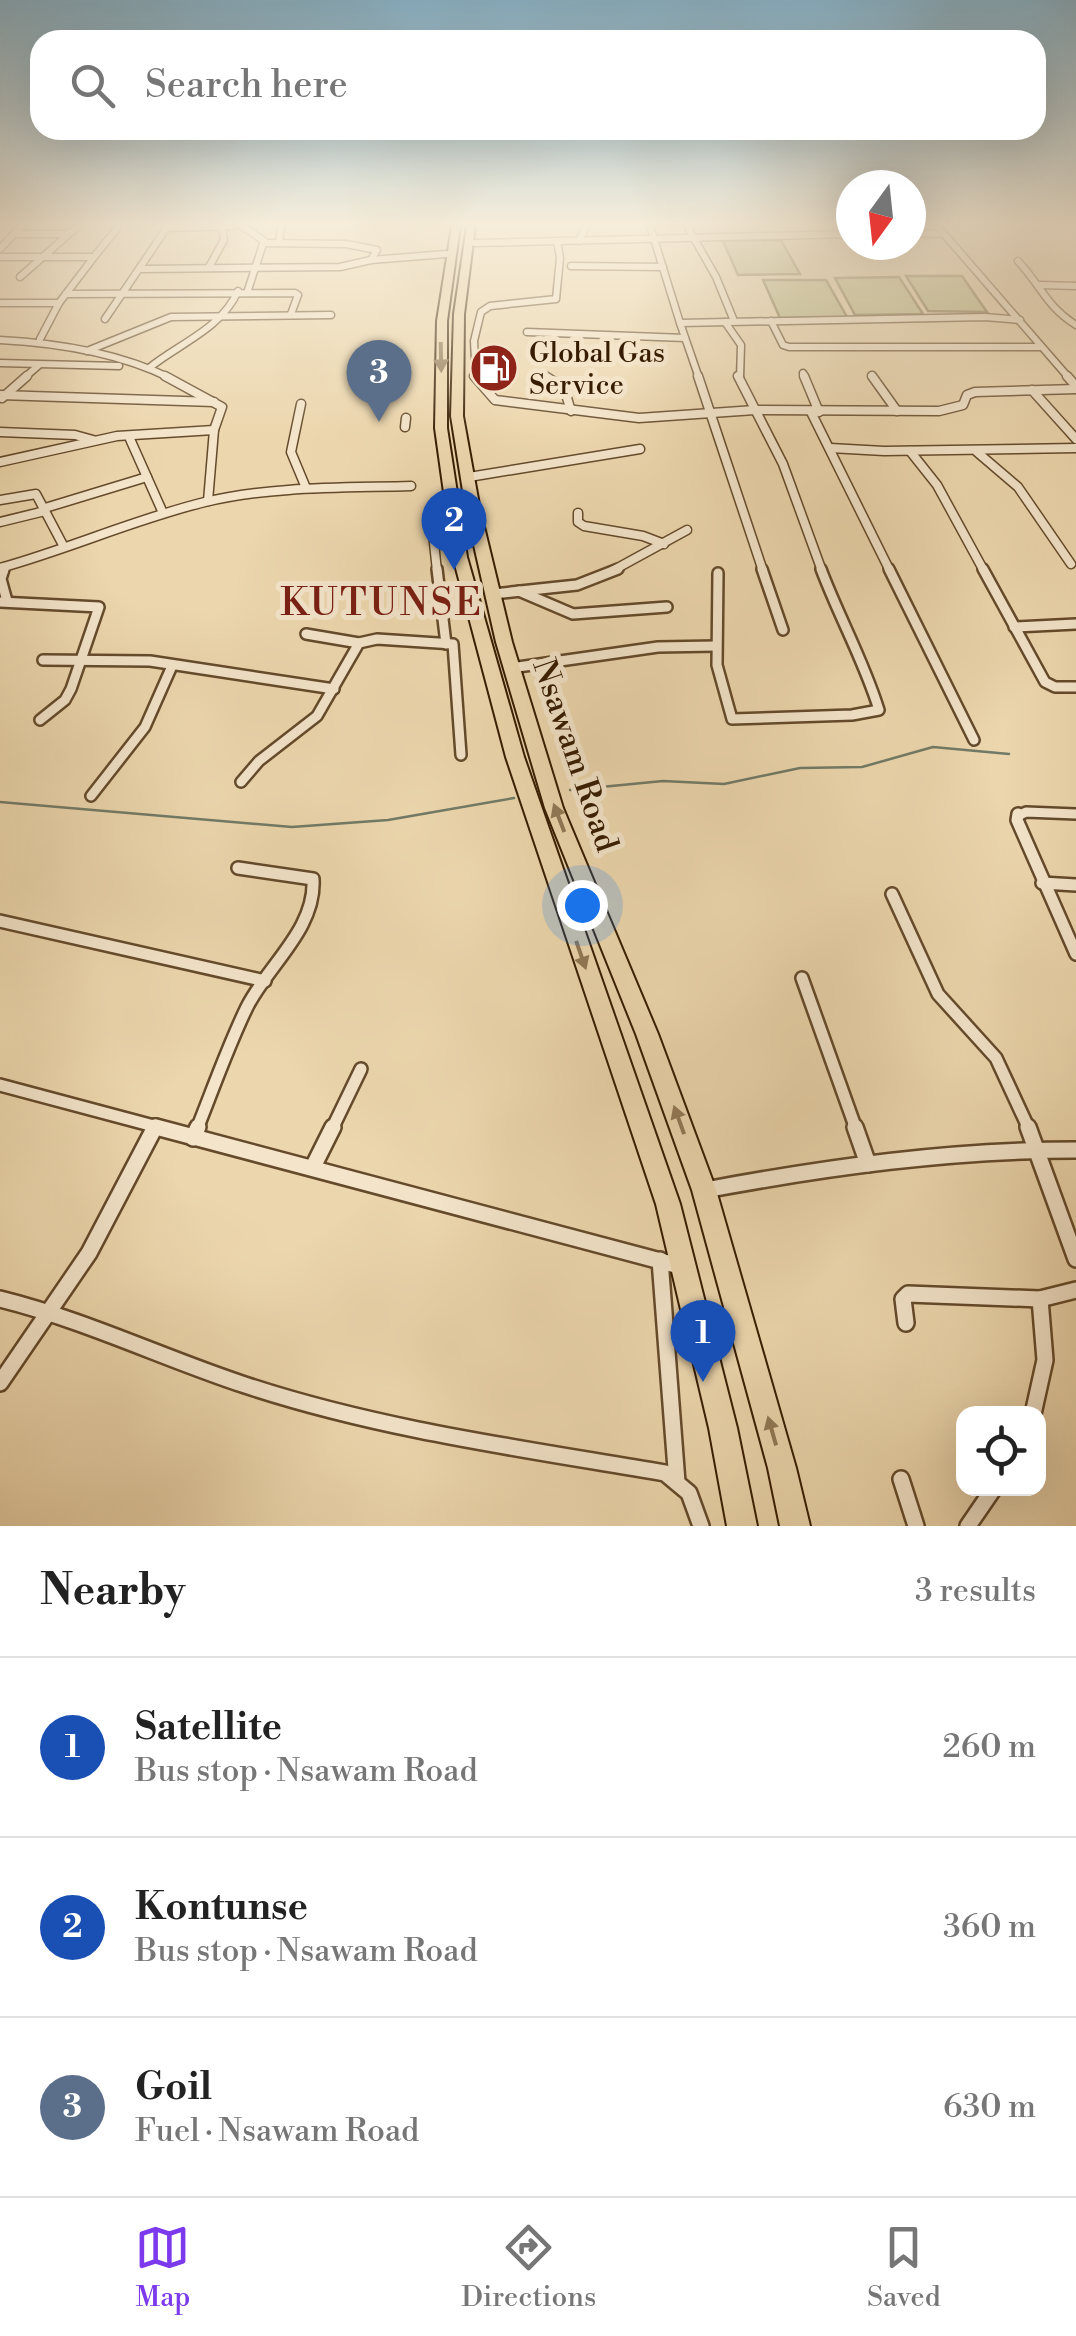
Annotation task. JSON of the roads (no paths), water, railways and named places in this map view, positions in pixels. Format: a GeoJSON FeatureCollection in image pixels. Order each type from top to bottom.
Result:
{"type":"FeatureCollection","features":[{"type":"Feature","properties":{"kind":"highway","name":"Nsawam Road"},"geometry":{"type":"LineString","coordinates":[[452,297],[441,344],[444,463],[460,556],[704,1190],[795,1526]]}},
{"type":"Feature","properties":{"kind":"highway","name":"Nsawam Road"},"geometry":{"type":"LineString","coordinates":[[456,297],[457,416],[506,675],[589,978],[638,1111],[684,1267],[724,1428],[742,1526]]}},
{"type":"Feature","properties":{"kind":"street"},"geometry":{"type":"LineString","coordinates":[[40,339],[63,297]]}},
{"type":"Feature","properties":{"kind":"street"},"geometry":{"type":"LineString","coordinates":[[105,318],[118,297]]}},
{"type":"Feature","properties":{"kind":"street"},"geometry":{"type":"LineString","coordinates":[[149,368],[233,310],[237,297]]}},
{"type":"Feature","properties":{"kind":"street"},"geometry":{"type":"LineString","coordinates":[[292,314],[297,297]]}},
{"type":"Feature","properties":{"kind":"street"},"geometry":{"type":"LineString","coordinates":[[557,297],[484,308],[474,342],[474,376],[495,400],[639,418],[755,410],[954,409],[964,405],[967,395],[974,392],[1076,387]]}},
{"type":"Feature","properties":{"kind":"street"},"geometry":{"type":"LineString","coordinates":[[670,297],[783,630]]}},
{"type":"Feature","properties":{"kind":"street"},"geometry":{"type":"LineString","coordinates":[[718,572],[716,646],[720,679],[732,719],[867,714],[880,708],[865,664],[840,624],[783,464],[737,373],[741,345],[722,297]]}},
{"type":"Feature","properties":{"kind":"street"},"geometry":{"type":"LineString","coordinates":[[999,297],[1076,387]]}},
{"type":"Feature","properties":{"kind":"street"},"geometry":{"type":"LineString","coordinates":[[1044,297],[1060,318],[1076,325]]}},
{"type":"Feature","properties":{"kind":"street"},"geometry":{"type":"LineString","coordinates":[[0,303],[59,302]]}},
{"type":"Feature","properties":{"kind":"street"},"geometry":{"type":"LineString","coordinates":[[86,352],[161,319],[227,314],[331,314]]}},
{"type":"Feature","properties":{"kind":"street"},"geometry":{"type":"LineString","coordinates":[[680,322],[1020,320]]}},
{"type":"Feature","properties":{"kind":"street"},"geometry":{"type":"LineString","coordinates":[[771,321],[783,345],[789,348],[1041,348]]}},
{"type":"Feature","properties":{"kind":"street"},"geometry":{"type":"LineString","coordinates":[[527,332],[685,338]]}},
{"type":"Feature","properties":{"kind":"street"},"geometry":{"type":"LineString","coordinates":[[0,340],[40,339],[134,366]]}},
{"type":"Feature","properties":{"kind":"street"},"geometry":{"type":"LineString","coordinates":[[0,364],[149,368],[219,402],[222,407],[214,430],[208,501]]}},
{"type":"Feature","properties":{"kind":"street"},"geometry":{"type":"LineString","coordinates":[[2,397],[38,365]]}},
{"type":"Feature","properties":{"kind":"street"},"geometry":{"type":"LineString","coordinates":[[540,372],[564,388],[571,411]]}},
{"type":"Feature","properties":{"kind":"street"},"geometry":{"type":"LineString","coordinates":[[803,373],[830,448],[974,740]]}},
{"type":"Feature","properties":{"kind":"street"},"geometry":{"type":"LineString","coordinates":[[457,377],[474,376]]}},
{"type":"Feature","properties":{"kind":"street"},"geometry":{"type":"LineString","coordinates":[[872,376],[897,411]]}},
{"type":"Feature","properties":{"kind":"street"},"geometry":{"type":"LineString","coordinates":[[1032,390],[1076,439]]}},
{"type":"Feature","properties":{"kind":"street"},"geometry":{"type":"LineString","coordinates":[[2,397],[219,402]]}},
{"type":"Feature","properties":{"kind":"street"},"geometry":{"type":"LineString","coordinates":[[301,404],[291,452],[306,488]]}},
{"type":"Feature","properties":{"kind":"street"},"geometry":{"type":"LineString","coordinates":[[0,462],[94,440],[121,436],[130,439],[192,428],[214,430]]}},
{"type":"Feature","properties":{"kind":"street"},"geometry":{"type":"LineString","coordinates":[[0,432],[75,435],[94,440]]}},
{"type":"Feature","properties":{"kind":"street"},"geometry":{"type":"LineString","coordinates":[[130,439],[163,513]]}},
{"type":"Feature","properties":{"kind":"street"},"geometry":{"type":"LineString","coordinates":[[830,448],[1076,448]]}},
{"type":"Feature","properties":{"kind":"street"},"geometry":{"type":"LineString","coordinates":[[470,477],[640,450]]}},
{"type":"Feature","properties":{"kind":"street"},"geometry":{"type":"LineString","coordinates":[[974,450],[1015,480],[1071,564]]}},
{"type":"Feature","properties":{"kind":"street"},"geometry":{"type":"LineString","coordinates":[[910,451],[937,485],[1045,682],[1055,687],[1076,686]]}},
{"type":"Feature","properties":{"kind":"street"},"geometry":{"type":"LineString","coordinates":[[0,522],[147,477]]}},
{"type":"Feature","properties":{"kind":"street"},"geometry":{"type":"LineString","coordinates":[[40,720],[64,700],[99,607],[3,602],[2,568],[208,501],[306,488],[411,486]]}},
{"type":"Feature","properties":{"kind":"street"},"geometry":{"type":"LineString","coordinates":[[0,500],[32,492],[64,547]]}},
{"type":"Feature","properties":{"kind":"street"},"geometry":{"type":"LineString","coordinates":[[578,513],[578,522],[584,526],[643,536],[664,544]]}},
{"type":"Feature","properties":{"kind":"street"},"geometry":{"type":"LineString","coordinates":[[432,524],[446,644]]}},
{"type":"Feature","properties":{"kind":"street"},"geometry":{"type":"LineString","coordinates":[[493,594],[578,585],[628,565],[687,530]]}},
{"type":"Feature","properties":{"kind":"street"},"geometry":{"type":"LineString","coordinates":[[519,591],[574,614],[667,607]]}},
{"type":"Feature","properties":{"kind":"street"},"geometry":{"type":"LineString","coordinates":[[1014,627],[1076,624]]}},
{"type":"Feature","properties":{"kind":"street"},"geometry":{"type":"LineString","coordinates":[[306,634],[359,643],[380,639],[453,644],[461,756]]}},
{"type":"Feature","properties":{"kind":"street"},"geometry":{"type":"LineString","coordinates":[[241,782],[259,762],[314,720],[359,643]]}},
{"type":"Feature","properties":{"kind":"street"},"geometry":{"type":"LineString","coordinates":[[506,675],[658,647],[716,646]]}},
{"type":"Feature","properties":{"kind":"street"},"geometry":{"type":"LineString","coordinates":[[44,660],[82,656],[334,689]]}},
{"type":"Feature","properties":{"kind":"street"},"geometry":{"type":"LineString","coordinates":[[90,796],[145,727],[172,666]]}},
{"type":"Feature","properties":{"kind":"street"},"geometry":{"type":"LineString","coordinates":[[1076,814],[1018,814],[1018,824],[1076,954]]}},
{"type":"Feature","properties":{"kind":"street"},"geometry":{"type":"LineString","coordinates":[[193,1138],[238,1025],[300,930],[315,886],[313,879],[302,875],[238,868]]}},
{"type":"Feature","properties":{"kind":"street"},"geometry":{"type":"LineString","coordinates":[[1042,882],[1076,885]]}},
{"type":"Feature","properties":{"kind":"street"},"geometry":{"type":"LineString","coordinates":[[892,894],[938,994],[996,1058],[1037,1149],[1076,1259]]}},
{"type":"Feature","properties":{"kind":"street"},"geometry":{"type":"LineString","coordinates":[[0,921],[265,981]]}},
{"type":"Feature","properties":{"kind":"street"},"geometry":{"type":"LineString","coordinates":[[802,978],[868,1164]]}},
{"type":"Feature","properties":{"kind":"street"},"geometry":{"type":"LineString","coordinates":[[312,1167],[361,1070]]}},
{"type":"Feature","properties":{"kind":"street"},"geometry":{"type":"LineString","coordinates":[[0,1085],[684,1267]]}},
{"type":"Feature","properties":{"kind":"street"},"geometry":{"type":"LineString","coordinates":[[0,1383],[88,1253],[156,1126]]}},
{"type":"Feature","properties":{"kind":"street"},"geometry":{"type":"LineString","coordinates":[[704,1190],[788,1174],[955,1153],[1076,1150]]}},
{"type":"Feature","properties":{"kind":"street"},"geometry":{"type":"LineString","coordinates":[[660,1260],[677,1482]]}},
{"type":"Feature","properties":{"kind":"street"},"geometry":{"type":"LineString","coordinates":[[906,1322],[903,1298],[908,1294],[1040,1299],[1076,1290]]}},
{"type":"Feature","properties":{"kind":"street"},"geometry":{"type":"LineString","coordinates":[[0,1299],[48,1312],[246,1386],[415,1430],[666,1473],[696,1506],[701,1526]]}},
{"type":"Feature","properties":{"kind":"street"},"geometry":{"type":"LineString","coordinates":[[1035,1406],[1044,1360],[1040,1299]]}},
{"type":"Feature","properties":{"kind":"street"},"geometry":{"type":"LineString","coordinates":[[901,1479],[916,1526]]}},
{"type":"Feature","properties":{"kind":"street"},"geometry":{"type":"LineString","coordinates":[[968,1526],[989,1496]]}},
{"type":"Feature","properties":{"kind":"waterway"},"geometry":{"type":"LineString","coordinates":[[570,790],[663,781],[724,784],[800,768],[862,767],[933,747],[1009,754]]}},
{"type":"Feature","properties":{"kind":"waterway"},"geometry":{"type":"LineString","coordinates":[[0,802],[292,827],[388,820],[514,798]]}},
{"type":"Feature","properties":{"kind":"place","name":"Global Gas Service"},"geometry":{"type":"Point","coordinates":[494,368]}},
{"type":"Feature","properties":{"kind":"place","name":"Goil"},"geometry":{"type":"Point","coordinates":[379,422]}},
{"type":"Feature","properties":{"kind":"place","name":"Kontunse"},"geometry":{"type":"Point","coordinates":[454,570]}},
{"type":"Feature","properties":{"kind":"place","name":"Satellite"},"geometry":{"type":"Point","coordinates":[703,1382]}},
{"type":"Feature","properties":{"kind":"district","name":"KUTUNSE"},"geometry":{"type":"Point","coordinates":[382,602]}}]}
